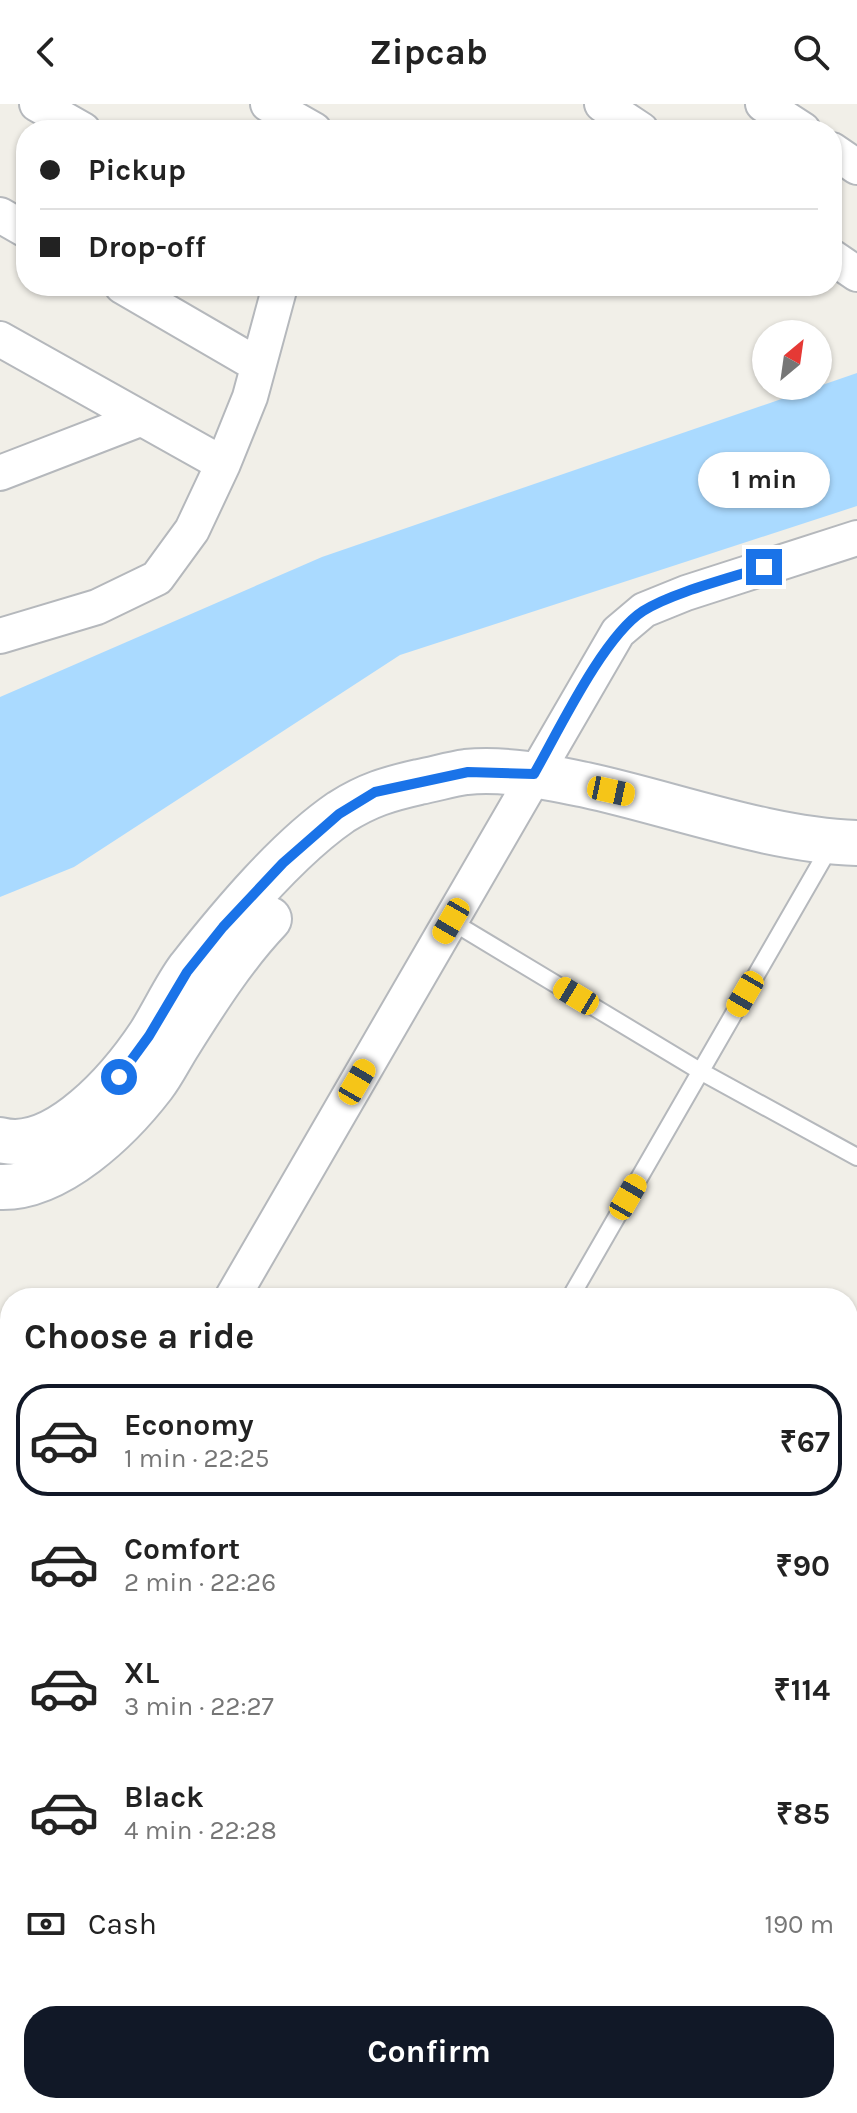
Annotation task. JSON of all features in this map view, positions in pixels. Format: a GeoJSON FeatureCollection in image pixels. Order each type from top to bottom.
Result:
{"type":"FeatureCollection","features":[{"type":"Feature","properties":{"kind":"street"},"geometry":{"type":"LineString","coordinates":[[37,104],[65,120]]}},
{"type":"Feature","properties":{"kind":"street"},"geometry":{"type":"LineString","coordinates":[[268,104],[296,120]]}},
{"type":"Feature","properties":{"kind":"street"},"geometry":{"type":"LineString","coordinates":[[602,104],[626,120]]}},
{"type":"Feature","properties":{"kind":"street"},"geometry":{"type":"LineString","coordinates":[[139,296],[258,365]]}},
{"type":"Feature","properties":{"kind":"street"},"geometry":{"type":"LineString","coordinates":[[0,636],[97,607],[157,578],[192,530],[223,464],[250,397],[277,296]]}},
{"type":"Feature","properties":{"kind":"street"},"geometry":{"type":"LineString","coordinates":[[0,339],[223,464]]}},
{"type":"Feature","properties":{"kind":"street"},"geometry":{"type":"LineString","coordinates":[[0,473],[140,419]]}},
{"type":"Feature","properties":{"kind":"street"},"geometry":{"type":"LineString","coordinates":[[238,1288],[618,632],[644,610],[686,593],[857,538]]}},
{"type":"Feature","properties":{"kind":"street"},"geometry":{"type":"LineString","coordinates":[[0,1140],[11,1142],[39,1138],[88,1107],[119,1077],[149,1036],[187,972],[214,938],[283,863],[339,814],[375,792],[468,772],[534,774],[637,796],[735,822],[845,842]]}},
{"type":"Feature","properties":{"kind":"street"},"geometry":{"type":"LineString","coordinates":[[0,1187],[37,1182],[70,1163],[114,1130],[153,1084],[218,983],[254,936],[341,849],[423,781]]}},
{"type":"Feature","properties":{"kind":"lane"},"geometry":{"type":"LineString","coordinates":[[576,1288],[700,1071],[845,842]]}},
{"type":"Feature","properties":{"kind":"lane"},"geometry":{"type":"LineString","coordinates":[[451,921],[700,1071],[857,1157]]}},
{"type":"Feature","properties":{"kind":"water"},"geometry":{"type":"Polygon","coordinates":[[[857,373],[857,506],[400,655],[74,867],[0,897],[0,697],[322,557],[778,400],[832,400],[832,382],[857,373]]]}},
{"type":"Feature","properties":{"kind":"route"},"geometry":{"type":"LineString","coordinates":[[119,1077],[149,1036],[187,972],[223,927],[283,863],[339,814],[375,792],[468,772],[534,774],[618,632],[644,610],[764,567]]}}]}
